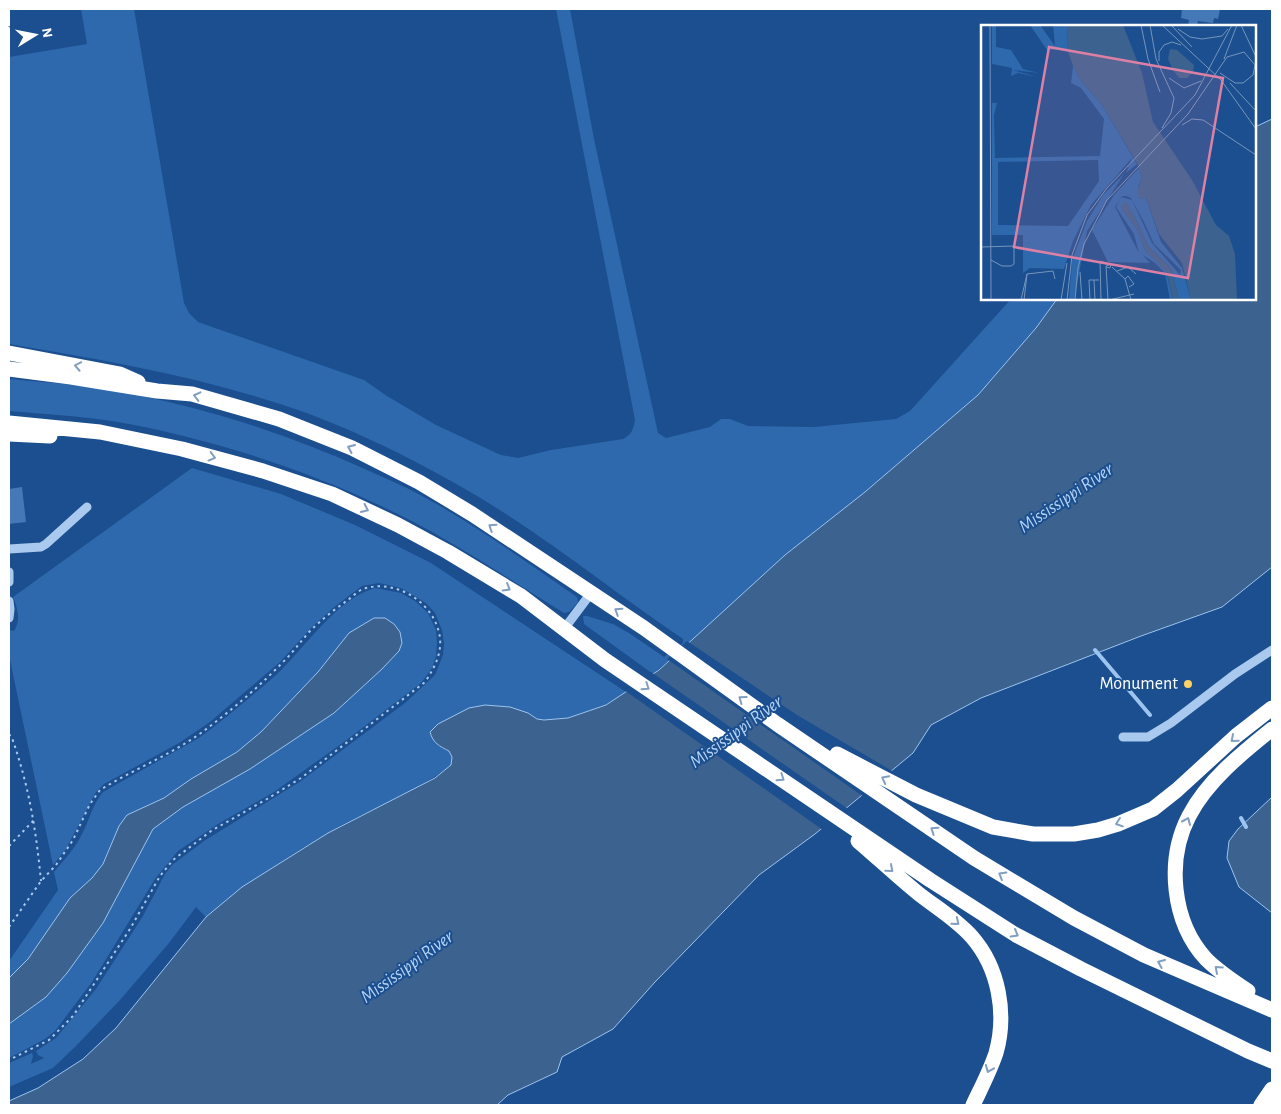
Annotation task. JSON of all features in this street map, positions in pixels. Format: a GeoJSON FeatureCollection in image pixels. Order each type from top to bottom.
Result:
{"type":"FeatureCollection","features":[{"type":"Feature","properties":{"kind":"highway"},"geometry":{"type":"LineString","coordinates":[[9,353],[120,374],[157,391]]}},
{"type":"Feature","properties":{"kind":"highway"},"geometry":{"type":"LineString","coordinates":[[9,369],[157,391],[192,394],[270,417],[352,448],[419,482],[472,514],[644,628],[777,724],[974,858],[1067,914],[1144,955],[1271,1010]]}},
{"type":"Feature","properties":{"kind":"highway"},"geometry":{"type":"LineString","coordinates":[[9,423],[100,432],[182,449],[264,471],[332,494],[398,525],[448,552],[521,596],[605,660],[930,880],[1016,935],[1081,970],[1247,1047],[1272,1061]]}},
{"type":"Feature","properties":{"kind":"highway"},"geometry":{"type":"LineString","coordinates":[[9,434],[78,437],[182,449]]}},
{"type":"Feature","properties":{"kind":"highway"},"geometry":{"type":"LineString","coordinates":[[777,724],[968,818],[993,827],[1033,834],[1067,834],[1098,830],[1153,809],[1236,736],[1272,708]]}},
{"type":"Feature","properties":{"kind":"highway"},"geometry":{"type":"LineString","coordinates":[[1271,1010],[1247,990],[1224,975],[1205,958],[1195,945],[1182,915],[1177,897],[1175,868],[1182,832],[1189,816],[1199,801],[1233,763],[1272,729]]}},
{"type":"Feature","properties":{"kind":"highway"},"geometry":{"type":"LineString","coordinates":[[801,791],[917,892],[960,925],[972,938],[989,965],[1000,1002],[999,1037],[992,1062],[973,1105]]}},
{"type":"Feature","properties":{"kind":"highway"},"geometry":{"type":"LineString","coordinates":[[1247,1047],[1272,1052]]}},
{"type":"Feature","properties":{"kind":"highway"},"geometry":{"type":"LineString","coordinates":[[1261,1105],[1272,1089]]}},
{"type":"Feature","properties":{"kind":"street"},"geometry":{"type":"LineString","coordinates":[[9,549],[40,547],[46,544],[87,507]]}},
{"type":"Feature","properties":{"kind":"street"},"geometry":{"type":"LineString","coordinates":[[9,572],[9,582]]}},
{"type":"Feature","properties":{"kind":"street"},"geometry":{"type":"LineString","coordinates":[[564,629],[591,593]]}},
{"type":"Feature","properties":{"kind":"street"},"geometry":{"type":"LineString","coordinates":[[9,601],[9,618]]}},
{"type":"Feature","properties":{"kind":"street"},"geometry":{"type":"LineString","coordinates":[[1123,737],[1148,737],[1171,723],[1234,674],[1272,650]]}},
{"type":"Feature","properties":{"kind":"path"},"geometry":{"type":"LineString","coordinates":[[9,927],[73,840],[90,804],[100,790],[204,731],[286,660],[311,631],[361,590],[374,586],[391,586],[426,606],[435,620],[440,634],[441,648],[436,665],[426,682],[301,778],[211,831],[173,860],[160,876],[130,929],[73,1016],[49,1040],[9,1060]]}},
{"type":"Feature","properties":{"kind":"path"},"geometry":{"type":"LineString","coordinates":[[9,734],[24,770],[34,820],[41,881]]}},
{"type":"Feature","properties":{"kind":"path"},"geometry":{"type":"LineString","coordinates":[[9,846],[34,820]]}},
{"type":"Feature","properties":{"kind":"shaded area"},"geometry":{"type":"Polygon","coordinates":[[[81,9],[134,9],[184,303],[189,313],[198,322],[364,380],[436,425],[501,455],[518,458],[551,450],[623,439],[632,431],[635,420],[556,9],[570,9],[594,139],[658,433],[666,438],[710,427],[721,419],[730,419],[748,426],[814,427],[896,419],[910,411],[1010,300],[1056,300],[1036,328],[978,395],[865,492],[785,555],[653,674],[584,624],[583,616],[613,624],[664,657],[683,643],[683,639],[521,524],[421,464],[350,430],[301,411],[244,393],[178,376],[9,344],[9,57],[87,44],[81,9]]]}},
{"type":"Feature","properties":{"kind":"shaded area"},"geometry":{"type":"Polygon","coordinates":[[[9,379],[95,387],[174,403],[239,421],[336,456],[415,492],[462,519],[577,597],[578,602],[569,612],[564,613],[408,519],[338,487],[266,460],[230,448],[155,429],[118,422],[9,411],[9,379]]]}},
{"type":"Feature","properties":{"kind":"shaded area"},"geometry":{"type":"Polygon","coordinates":[[[192,468],[281,494],[355,525],[431,563],[626,692],[606,705],[568,718],[544,720],[537,719],[528,713],[437,745],[449,751],[452,757],[452,765],[422,784],[344,824],[281,862],[206,917],[196,907],[169,943],[120,1000],[76,1046],[53,1068],[9,1087],[9,1063],[32,1053],[31,1064],[44,1058],[38,1055],[36,1051],[56,1038],[96,989],[143,916],[165,874],[172,865],[204,841],[301,781],[405,703],[435,675],[443,655],[442,630],[435,613],[426,603],[401,588],[379,583],[362,586],[333,608],[311,628],[280,662],[210,722],[179,743],[104,784],[96,792],[66,849],[53,865],[9,655],[9,630],[14,631],[18,619],[13,597],[192,468]]]}},
{"type":"Feature","properties":{"kind":"shaded area"},"geometry":{"type":"Polygon","coordinates":[[[375,588],[401,593],[415,601],[428,613],[436,630],[436,656],[432,668],[421,683],[344,742],[274,792],[218,824],[178,851],[155,879],[92,982],[55,1031],[45,1039],[9,1058],[9,1024],[46,997],[67,973],[103,923],[153,829],[183,807],[334,713],[399,651],[349,633],[318,672],[261,732],[237,752],[191,779],[164,798],[127,815],[110,846],[103,864],[92,878],[70,898],[28,959],[9,978],[9,961],[58,890],[54,872],[78,841],[99,797],[103,792],[209,731],[276,675],[334,613],[347,602],[375,588]]]}},
{"type":"Feature","properties":{"kind":"water","name":"Mississippi River"},"geometry":{"type":"Polygon","coordinates":[[[1272,119],[1272,567],[1222,607],[981,698],[931,725],[913,753],[815,834],[759,875],[655,982],[613,1029],[562,1057],[557,1072],[508,1095],[497,1105],[9,1105],[9,1101],[38,1088],[83,1059],[116,1028],[206,917],[242,887],[328,833],[435,778],[451,765],[452,757],[449,751],[437,744],[430,732],[438,724],[469,708],[485,705],[510,707],[528,713],[537,719],[568,718],[606,705],[659,670],[785,555],[865,492],[978,395],[1036,328],[1056,300],[1256,300],[1256,127],[1272,119]]]}},
{"type":"Feature","properties":{"kind":"water"},"geometry":{"type":"Polygon","coordinates":[[[374,618],[385,618],[394,624],[400,632],[402,643],[399,651],[334,713],[250,769],[183,807],[153,829],[103,923],[67,973],[46,997],[9,1024],[9,978],[28,959],[70,898],[92,878],[103,864],[119,826],[127,815],[164,798],[191,779],[237,752],[261,732],[318,672],[349,633],[374,618]]]}},
{"type":"Feature","properties":{"kind":"water"},"geometry":{"type":"Polygon","coordinates":[[[1272,797],[1272,913],[1239,887],[1227,858],[1229,841],[1238,829],[1272,797]]]}},
{"type":"Feature","properties":{"kind":"pier"},"geometry":{"type":"Polygon","coordinates":[[[687,641],[797,715],[894,772],[864,797],[667,659],[687,641]]]}},
{"type":"Feature","properties":{"kind":"pier"},"geometry":{"type":"Polygon","coordinates":[[[651,672],[848,809],[823,830],[624,690],[651,672]]]}},
{"type":"Feature","properties":{"kind":"building"},"geometry":{"type":"Polygon","coordinates":[[[1182,9],[1220,9],[1218,19],[1214,18],[1213,23],[1198,21],[1197,25],[1188,25],[1189,20],[1181,18],[1182,9]]]}},
{"type":"Feature","properties":{"kind":"building"},"geometry":{"type":"Polygon","coordinates":[[[22,487],[26,522],[9,524],[9,489],[22,487]]]}},
{"type":"Feature","properties":{"kind":"waterway"},"geometry":{"type":"LineString","coordinates":[[1095,650],[1150,715]]}},
{"type":"Feature","properties":{"kind":"waterway"},"geometry":{"type":"LineString","coordinates":[[1241,818],[1246,827]]}},
{"type":"Feature","properties":{"kind":"place","name":"Monument"},"geometry":{"type":"Point","coordinates":[1188,684]}}]}
